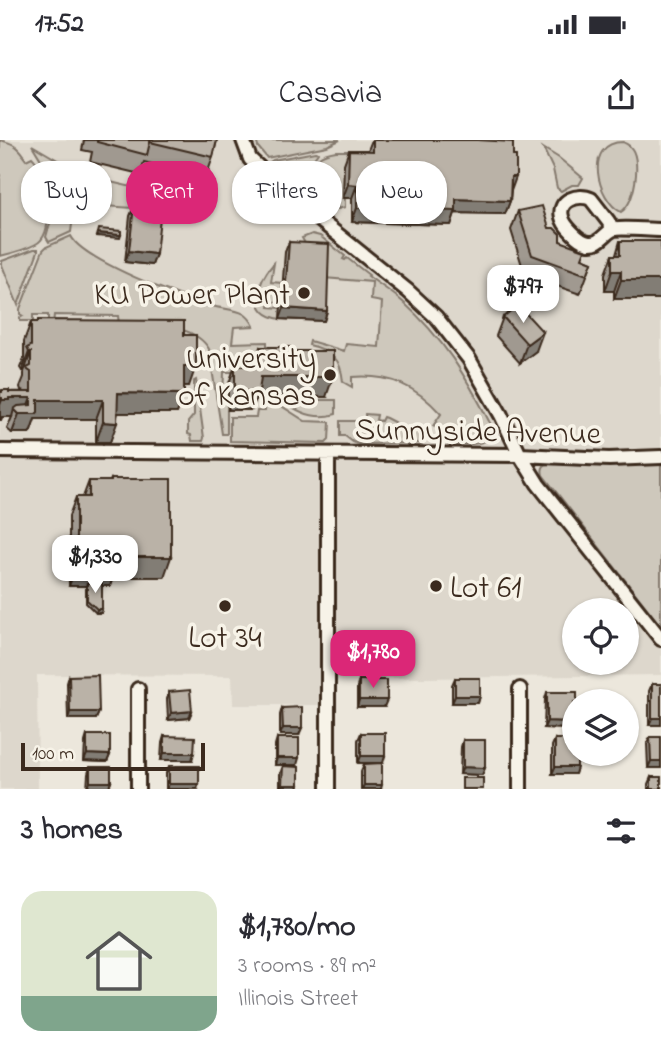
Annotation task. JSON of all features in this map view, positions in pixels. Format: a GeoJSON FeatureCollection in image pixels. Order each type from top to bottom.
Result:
{"type":"FeatureCollection","features":[{"type":"Feature","properties":{"kind":"street"},"geometry":{"type":"LineString","coordinates":[[243,140],[250,159],[291,197],[408,291],[436,317],[469,359],[538,484],[661,639]]}},
{"type":"Feature","properties":{"kind":"street"},"geometry":{"type":"LineString","coordinates":[[613,229],[661,230]]}},
{"type":"Feature","properties":{"kind":"street","name":"Sunnyside Avenue"},"geometry":{"type":"LineString","coordinates":[[0,452],[520,455],[597,459],[661,457]]}},
{"type":"Feature","properties":{"kind":"street"},"geometry":{"type":"LineString","coordinates":[[328,454],[328,789]]}},
{"type":"Feature","properties":{"kind":"street"},"geometry":{"type":"LineString","coordinates":[[138,689],[138,789]]}},
{"type":"Feature","properties":{"kind":"street"},"geometry":{"type":"LineString","coordinates":[[520,689],[520,789]]}},
{"type":"Feature","properties":{"kind":"shaded area","name":"University of Kansas"},"geometry":{"type":"Polygon","coordinates":[[[0,140],[661,140],[661,675],[320,677],[319,705],[233,705],[232,676],[37,675],[38,789],[0,789],[0,140]]]}},
{"type":"Feature","properties":{"kind":"shaded area"},"geometry":{"type":"Polygon","coordinates":[[[0,140],[13,144],[26,160],[32,157],[35,161],[21,161],[21,224],[47,224],[38,243],[0,256],[0,140]]]}},
{"type":"Feature","properties":{"kind":"shaded area"},"geometry":{"type":"Polygon","coordinates":[[[256,140],[340,140],[327,146],[267,158],[256,140]]]}},
{"type":"Feature","properties":{"kind":"shaded area"},"geometry":{"type":"Polygon","coordinates":[[[623,142],[630,146],[635,155],[636,172],[630,200],[621,212],[613,206],[601,185],[598,161],[602,151],[610,145],[623,142]]]}},
{"type":"Feature","properties":{"kind":"shaded area"},"geometry":{"type":"Polygon","coordinates":[[[32,145],[59,161],[42,161],[32,145]]]}},
{"type":"Feature","properties":{"kind":"shaded area"},"geometry":{"type":"Polygon","coordinates":[[[543,148],[583,178],[579,185],[572,185],[561,191],[557,188],[553,169],[543,148]]]}},
{"type":"Feature","properties":{"kind":"shaded area"},"geometry":{"type":"Polygon","coordinates":[[[358,151],[344,164],[345,207],[342,208],[342,161],[316,161],[325,154],[358,151]]]}},
{"type":"Feature","properties":{"kind":"shaded area"},"geometry":{"type":"Polygon","coordinates":[[[315,152],[318,153],[312,161],[273,160],[315,152]]]}},
{"type":"Feature","properties":{"kind":"shaded area"},"geometry":{"type":"Polygon","coordinates":[[[112,182],[126,186],[126,208],[112,206],[112,182]]]}},
{"type":"Feature","properties":{"kind":"shaded area"},"geometry":{"type":"Polygon","coordinates":[[[50,224],[72,224],[71,232],[49,242],[46,237],[50,224]]]}},
{"type":"Feature","properties":{"kind":"shaded area"},"geometry":{"type":"Polygon","coordinates":[[[312,234],[320,236],[345,256],[343,259],[347,258],[399,299],[430,330],[463,374],[491,425],[491,433],[484,442],[448,444],[444,433],[433,426],[441,414],[422,396],[401,384],[378,378],[352,377],[352,387],[343,382],[334,356],[309,345],[310,341],[344,351],[346,344],[379,347],[382,302],[371,300],[372,282],[324,278],[302,238],[312,234]]]}},
{"type":"Feature","properties":{"kind":"shaded area"},"geometry":{"type":"Polygon","coordinates":[[[71,236],[79,246],[113,267],[198,302],[240,312],[250,320],[254,326],[234,327],[232,343],[267,342],[267,348],[253,372],[224,372],[223,399],[227,399],[227,434],[222,434],[209,349],[194,335],[183,330],[119,324],[118,316],[54,315],[53,325],[48,326],[48,315],[33,315],[33,321],[20,321],[23,316],[20,309],[43,250],[71,236]]]}},
{"type":"Feature","properties":{"kind":"shaded area"},"geometry":{"type":"Polygon","coordinates":[[[34,249],[38,251],[18,305],[2,261],[34,249]]]}},
{"type":"Feature","properties":{"kind":"shaded area"},"geometry":{"type":"Polygon","coordinates":[[[274,263],[271,282],[283,283],[281,302],[270,302],[269,307],[281,308],[280,319],[269,316],[262,310],[258,296],[263,278],[274,263]]]}},
{"type":"Feature","properties":{"kind":"shaded area"},"geometry":{"type":"Polygon","coordinates":[[[196,380],[203,441],[192,441],[191,435],[188,434],[188,422],[194,415],[196,380]]]}},
{"type":"Feature","properties":{"kind":"shaded area"},"geometry":{"type":"Polygon","coordinates":[[[265,400],[272,400],[305,421],[330,422],[329,440],[326,443],[230,441],[230,417],[256,417],[257,411],[265,411],[265,400]]]}},
{"type":"Feature","properties":{"kind":"shaded area"},"geometry":{"type":"Polygon","coordinates":[[[283,400],[336,400],[336,414],[308,414],[283,400]]]}},
{"type":"Feature","properties":{"kind":"shaded area"},"geometry":{"type":"Polygon","coordinates":[[[365,414],[377,415],[376,420],[381,421],[383,417],[407,429],[419,430],[419,443],[358,444],[340,436],[340,421],[365,421],[365,414]]]}},
{"type":"Feature","properties":{"kind":"shaded area"},"geometry":{"type":"Polygon","coordinates":[[[551,463],[661,464],[661,626],[543,475],[544,466],[551,463]]]}},
{"type":"Feature","properties":{"kind":"building"},"geometry":{"type":"Polygon","coordinates":[[[97,140],[217,140],[213,157],[150,142],[147,155],[97,140]]]}},
{"type":"Feature","properties":{"kind":"building"},"geometry":{"type":"Polygon","coordinates":[[[373,140],[513,142],[516,177],[511,177],[510,201],[456,199],[456,211],[447,211],[447,161],[356,161],[356,185],[348,184],[349,150],[373,151],[373,140]]]}},
{"type":"Feature","properties":{"kind":"building"},"geometry":{"type":"Polygon","coordinates":[[[542,206],[549,228],[554,228],[560,234],[560,241],[585,250],[582,258],[592,262],[587,275],[532,255],[518,211],[542,206]]]}},
{"type":"Feature","properties":{"kind":"building"},"geometry":{"type":"Polygon","coordinates":[[[132,224],[159,224],[156,254],[129,251],[132,224]]]}},
{"type":"Feature","properties":{"kind":"building"},"geometry":{"type":"Polygon","coordinates":[[[99,229],[121,231],[121,235],[98,233],[99,229]]]}},
{"type":"Feature","properties":{"kind":"building"},"geometry":{"type":"Polygon","coordinates":[[[620,241],[661,241],[661,280],[621,280],[621,271],[612,271],[612,255],[620,255],[620,241]]]}},
{"type":"Feature","properties":{"kind":"building","name":"KU Power Plant"},"geometry":{"type":"Polygon","coordinates":[[[289,242],[329,244],[327,311],[284,308],[289,242]]]}},
{"type":"Feature","properties":{"kind":"building"},"geometry":{"type":"Polygon","coordinates":[[[518,305],[543,332],[527,344],[503,317],[518,305]]]}},
{"type":"Feature","properties":{"kind":"building"},"geometry":{"type":"Polygon","coordinates":[[[184,321],[184,335],[196,335],[196,366],[184,366],[184,394],[118,393],[117,423],[103,422],[103,400],[38,400],[36,414],[19,414],[14,409],[31,405],[31,398],[2,400],[0,392],[31,392],[31,372],[27,368],[31,366],[31,352],[27,348],[31,346],[31,322],[184,321]]]}},
{"type":"Feature","properties":{"kind":"building"},"geometry":{"type":"Polygon","coordinates":[[[260,347],[290,347],[290,351],[333,351],[333,377],[261,377],[259,391],[235,391],[235,366],[251,366],[251,353],[260,353],[260,347]]]}},
{"type":"Feature","properties":{"kind":"building"},"geometry":{"type":"Polygon","coordinates":[[[171,479],[171,557],[117,557],[117,567],[76,567],[76,497],[89,497],[89,481],[171,479]]]}},
{"type":"Feature","properties":{"kind":"building"},"geometry":{"type":"Polygon","coordinates":[[[87,583],[102,583],[102,609],[97,609],[87,600],[87,583]]]}},
{"type":"Feature","properties":{"kind":"building"},"geometry":{"type":"Polygon","coordinates":[[[98,675],[99,712],[70,712],[69,676],[98,675]]]}},
{"type":"Feature","properties":{"kind":"building"},"geometry":{"type":"Polygon","coordinates":[[[455,678],[480,678],[480,696],[455,696],[455,678]]]}},
{"type":"Feature","properties":{"kind":"building"},"geometry":{"type":"Polygon","coordinates":[[[359,680],[387,680],[387,700],[359,700],[359,680]]]}},
{"type":"Feature","properties":{"kind":"building"},"geometry":{"type":"Polygon","coordinates":[[[652,684],[661,684],[661,718],[652,718],[652,684]]]}},
{"type":"Feature","properties":{"kind":"building"},"geometry":{"type":"Polygon","coordinates":[[[190,690],[192,711],[171,713],[169,692],[190,690]]]}},
{"type":"Feature","properties":{"kind":"building"},"geometry":{"type":"Polygon","coordinates":[[[547,692],[562,692],[562,722],[547,721],[547,692]]]}},
{"type":"Feature","properties":{"kind":"building"},"geometry":{"type":"Polygon","coordinates":[[[302,707],[302,728],[283,728],[282,708],[302,707]]]}},
{"type":"Feature","properties":{"kind":"building"},"geometry":{"type":"Polygon","coordinates":[[[361,733],[385,733],[385,756],[361,756],[361,733]]]}},
{"type":"Feature","properties":{"kind":"building"},"geometry":{"type":"Polygon","coordinates":[[[87,735],[110,735],[110,755],[87,754],[87,735]]]}},
{"type":"Feature","properties":{"kind":"building"},"geometry":{"type":"Polygon","coordinates":[[[164,736],[195,737],[194,753],[164,753],[164,736]]]}},
{"type":"Feature","properties":{"kind":"building"},"geometry":{"type":"Polygon","coordinates":[[[650,737],[661,737],[661,761],[651,761],[650,737]]]}},
{"type":"Feature","properties":{"kind":"building"},"geometry":{"type":"Polygon","coordinates":[[[277,738],[299,738],[299,758],[277,758],[277,738]]]}},
{"type":"Feature","properties":{"kind":"building"},"geometry":{"type":"Polygon","coordinates":[[[555,739],[562,739],[562,766],[577,767],[555,767],[555,739]]]}},
{"type":"Feature","properties":{"kind":"building"},"geometry":{"type":"Polygon","coordinates":[[[463,740],[485,740],[485,768],[463,767],[463,740]]]}},
{"type":"Feature","properties":{"kind":"building"},"geometry":{"type":"Polygon","coordinates":[[[382,763],[382,785],[364,785],[364,764],[382,763]]]}},
{"type":"Feature","properties":{"kind":"building"},"geometry":{"type":"Polygon","coordinates":[[[169,766],[199,766],[199,784],[169,784],[169,766]]]}},
{"type":"Feature","properties":{"kind":"building"},"geometry":{"type":"Polygon","coordinates":[[[283,766],[299,767],[299,785],[282,785],[283,766]]]}},
{"type":"Feature","properties":{"kind":"building"},"geometry":{"type":"Polygon","coordinates":[[[90,767],[111,767],[111,782],[90,782],[90,767]]]}},
{"type":"Feature","properties":{"kind":"building"},"geometry":{"type":"Polygon","coordinates":[[[651,777],[661,777],[661,789],[651,789],[651,777]]]}},
{"type":"Feature","properties":{"kind":"building"},"geometry":{"type":"Polygon","coordinates":[[[462,778],[483,778],[483,789],[462,789],[462,778]]]}},
{"type":"Feature","properties":{"kind":"place","name":"KU Power Plant"},"geometry":{"type":"Point","coordinates":[304,293]}},
{"type":"Feature","properties":{"kind":"place","name":"University of Kansas"},"geometry":{"type":"Point","coordinates":[330,375]}},
{"type":"Feature","properties":{"kind":"place","name":"Lot 61"},"geometry":{"type":"Point","coordinates":[436,586]}},
{"type":"Feature","properties":{"kind":"place","name":"Lot 34"},"geometry":{"type":"Point","coordinates":[225,606]}}]}
